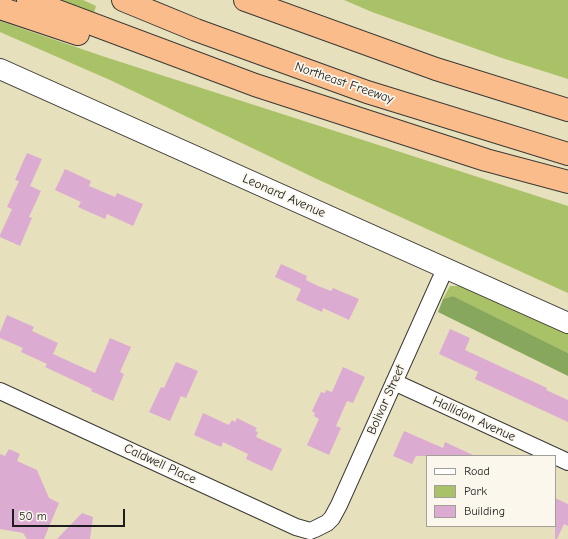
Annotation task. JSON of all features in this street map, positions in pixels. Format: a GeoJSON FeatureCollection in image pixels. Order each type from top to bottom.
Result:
{"type":"FeatureCollection","features":[{"type":"Feature","properties":{"kind":"highway"},"geometry":{"type":"LineString","coordinates":[[28,0],[255,86],[486,160],[568,182]]}},
{"type":"Feature","properties":{"kind":"highway","name":"Northeast Freeway"},"geometry":{"type":"LineString","coordinates":[[123,0],[196,30],[367,92],[568,154]]}},
{"type":"Feature","properties":{"kind":"highway"},"geometry":{"type":"LineString","coordinates":[[245,0],[436,69],[568,110]]}},
{"type":"Feature","properties":{"kind":"highway"},"geometry":{"type":"LineString","coordinates":[[287,0],[436,69]]}},
{"type":"Feature","properties":{"kind":"highway"},"geometry":{"type":"LineString","coordinates":[[0,8],[154,60],[255,86]]}},
{"type":"Feature","properties":{"kind":"street","name":"Leonard Avenue"},"geometry":{"type":"LineString","coordinates":[[0,69],[568,323]]}},
{"type":"Feature","properties":{"kind":"street","name":"Bolivar Street"},"geometry":{"type":"LineString","coordinates":[[320,527],[332,518],[339,505],[445,269]]}},
{"type":"Feature","properties":{"kind":"street","name":"Hallidon Avenue"},"geometry":{"type":"LineString","coordinates":[[394,382],[553,455]]}},
{"type":"Feature","properties":{"kind":"street","name":"Caldwell Place"},"geometry":{"type":"LineString","coordinates":[[0,391],[296,527],[310,531],[320,527]]}},
{"type":"Feature","properties":{"kind":"street","name":"Hallidon Avenue"},"geometry":{"type":"LineString","coordinates":[[556,456],[568,462]]}},
{"type":"Feature","properties":{"kind":"green space"},"geometry":{"type":"Polygon","coordinates":[[[59,0],[83,0],[96,6],[94,13],[59,0]]]}},
{"type":"Feature","properties":{"kind":"green space"},"geometry":{"type":"Polygon","coordinates":[[[344,0],[568,0],[568,79],[502,58],[372,12],[344,0]]]}},
{"type":"Feature","properties":{"kind":"green space"},"geometry":{"type":"Polygon","coordinates":[[[0,21],[102,56],[568,206],[568,293],[319,180],[110,80],[0,32],[0,21]]]}},
{"type":"Feature","properties":{"kind":"green space"},"geometry":{"type":"Polygon","coordinates":[[[450,286],[464,286],[568,334],[568,353],[453,296],[443,299],[450,286]]]}},
{"type":"Feature","properties":{"kind":"green space"},"geometry":{"type":"Polygon","coordinates":[[[453,296],[568,353],[568,376],[438,312],[443,299],[453,296]]]}},
{"type":"Feature","properties":{"kind":"building"},"geometry":{"type":"Polygon","coordinates":[[[27,153],[42,159],[30,186],[41,191],[29,217],[32,218],[20,246],[0,237],[0,235],[12,209],[7,207],[19,181],[15,180],[27,153]]]}},
{"type":"Feature","properties":{"kind":"building"},"geometry":{"type":"Polygon","coordinates":[[[65,169],[91,181],[89,186],[115,197],[117,193],[143,204],[133,226],[107,214],[105,219],[78,207],[81,202],[55,190],[65,169]]]}},
{"type":"Feature","properties":{"kind":"building"},"geometry":{"type":"Polygon","coordinates":[[[281,264],[307,276],[306,280],[318,286],[331,291],[333,288],[359,299],[349,320],[323,308],[322,312],[296,300],[301,289],[275,277],[281,264]]]}},
{"type":"Feature","properties":{"kind":"building"},"geometry":{"type":"Polygon","coordinates":[[[7,315],[34,327],[32,331],[58,343],[53,354],[95,373],[110,338],[131,347],[120,372],[124,374],[113,401],[91,391],[92,389],[45,367],[47,364],[21,352],[23,348],[0,338],[0,332],[7,315]]]}},
{"type":"Feature","properties":{"kind":"building"},"geometry":{"type":"Polygon","coordinates":[[[450,329],[470,338],[465,350],[547,388],[546,390],[568,400],[568,422],[475,379],[478,372],[439,354],[450,329]]]}},
{"type":"Feature","properties":{"kind":"building"},"geometry":{"type":"Polygon","coordinates":[[[176,362],[198,371],[186,398],[181,396],[170,421],[149,412],[161,387],[164,388],[176,362]]]}},
{"type":"Feature","properties":{"kind":"building"},"geometry":{"type":"Polygon","coordinates":[[[343,367],[365,377],[353,403],[347,401],[336,426],[341,428],[329,455],[307,445],[319,419],[314,416],[315,413],[312,411],[321,392],[325,393],[326,390],[332,392],[343,367]]]}},
{"type":"Feature","properties":{"kind":"building"},"geometry":{"type":"Polygon","coordinates":[[[203,413],[229,425],[232,420],[235,422],[237,418],[257,428],[255,431],[258,432],[256,437],[282,449],[272,471],[246,459],[248,454],[223,442],[221,447],[194,435],[203,413]]]}},
{"type":"Feature","properties":{"kind":"building"},"geometry":{"type":"Polygon","coordinates":[[[404,431],[443,448],[445,442],[473,455],[416,456],[412,464],[393,456],[404,431]]]}},
{"type":"Feature","properties":{"kind":"building"},"geometry":{"type":"Polygon","coordinates":[[[9,449],[20,454],[17,461],[37,470],[49,498],[59,503],[44,539],[27,539],[23,533],[0,529],[0,454],[5,456],[9,449]]]}},
{"type":"Feature","properties":{"kind":"building"},"geometry":{"type":"Polygon","coordinates":[[[556,498],[568,504],[568,526],[564,524],[557,539],[555,539],[556,498]]]}},
{"type":"Feature","properties":{"kind":"building"},"geometry":{"type":"Polygon","coordinates":[[[82,513],[93,517],[90,539],[57,539],[82,513]]]}}]}
